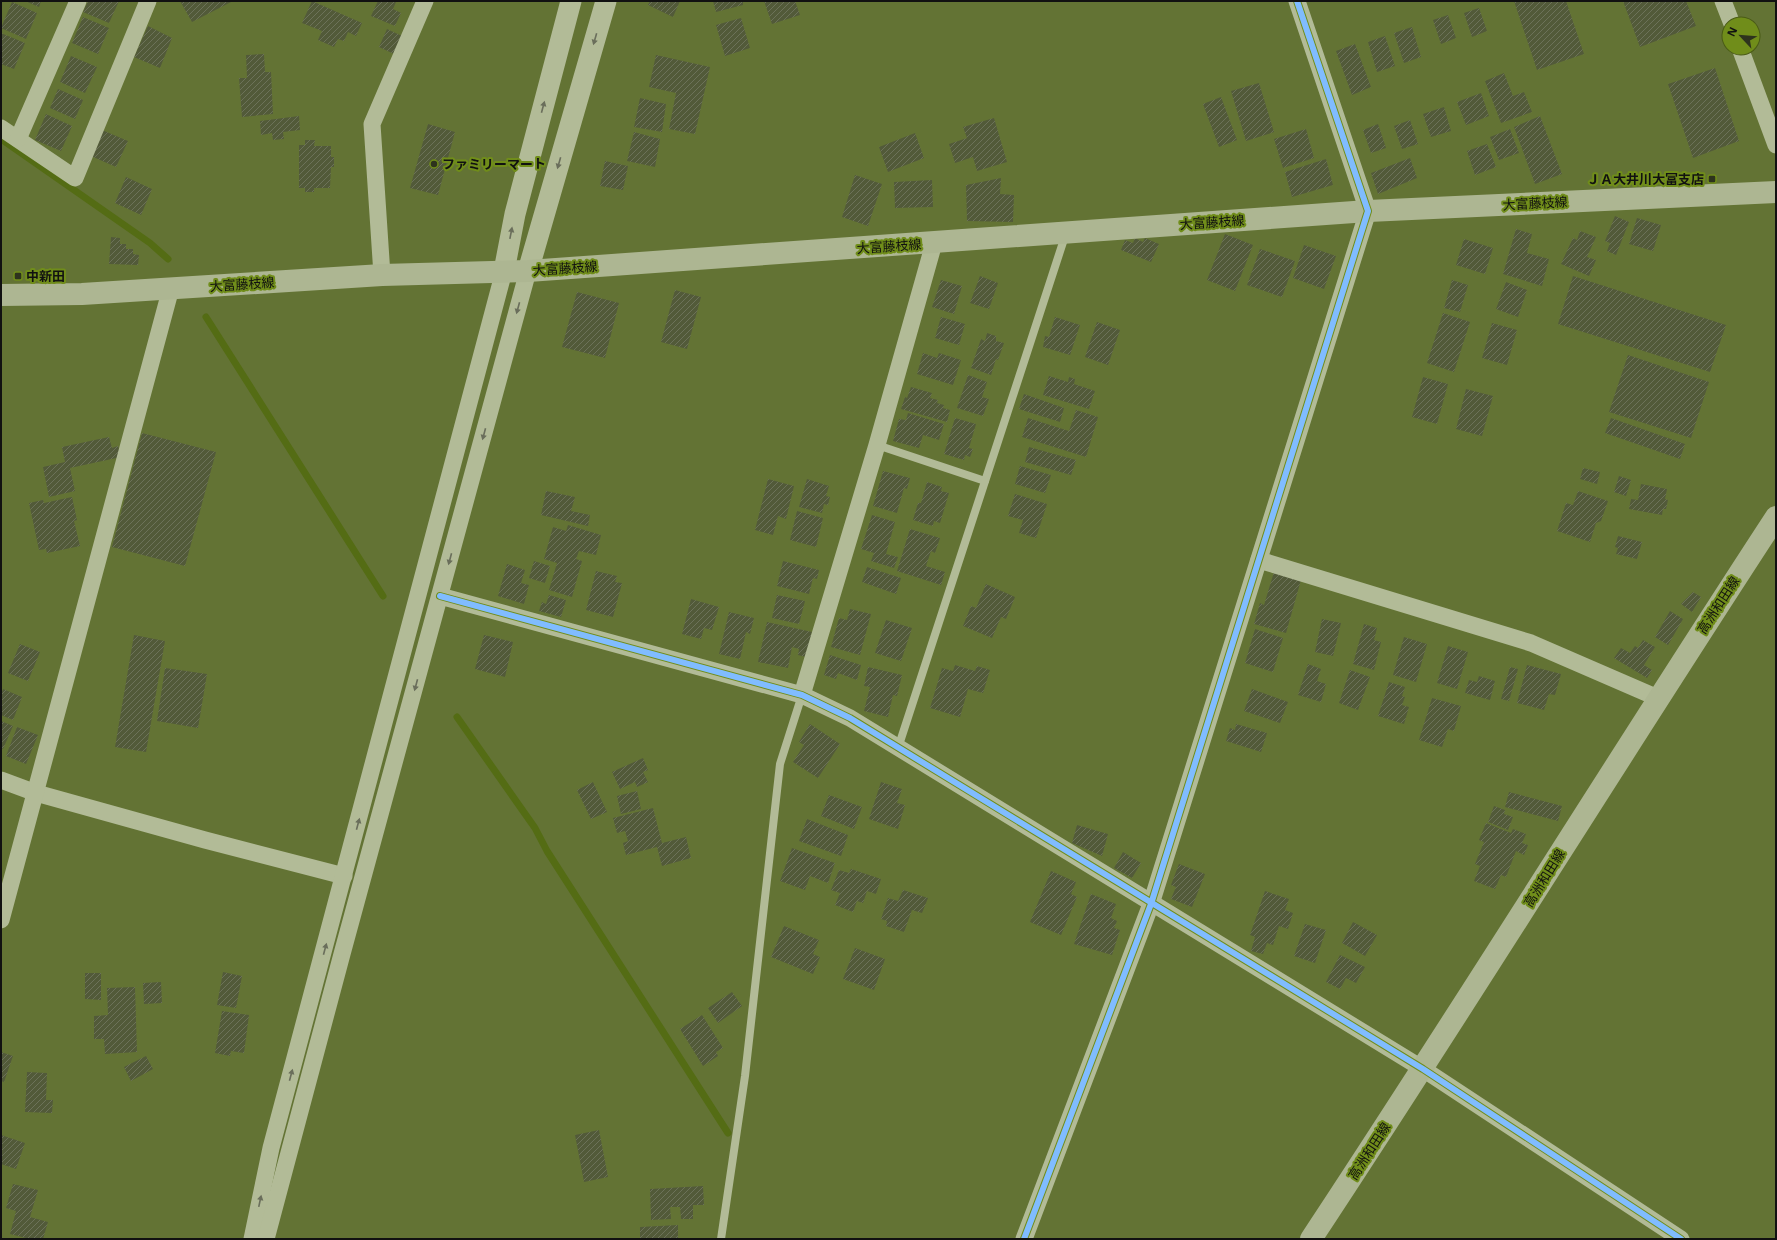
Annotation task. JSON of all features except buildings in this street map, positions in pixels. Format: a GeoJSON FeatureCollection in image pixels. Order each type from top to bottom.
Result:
{"type":"FeatureCollection","features":[{"type":"Feature","properties":{"kind":"main road","name":"大富藤枝線"},"geometry":{"type":"LineString","coordinates":[[1,295],[82,294],[382,275],[528,271],[1368,211],[1776,192]]}},
{"type":"Feature","properties":{"kind":"main road","name":"高洲和田線"},"geometry":{"type":"LineString","coordinates":[[1311,1239],[1423,1070],[1658,698],[1776,517]]}},
{"type":"Feature","properties":{"kind":"street"},"geometry":{"type":"LineString","coordinates":[[18,140],[78,1]]}},
{"type":"Feature","properties":{"kind":"street"},"geometry":{"type":"LineString","coordinates":[[1,128],[75,178],[148,1]]}},
{"type":"Feature","properties":{"kind":"street"},"geometry":{"type":"LineString","coordinates":[[382,275],[372,124],[424,1]]}},
{"type":"Feature","properties":{"kind":"street"},"geometry":{"type":"LineString","coordinates":[[252,1239],[271,1148],[504,271],[515,214],[570,1]]}},
{"type":"Feature","properties":{"kind":"street"},"geometry":{"type":"LineString","coordinates":[[266,1239],[528,271],[606,1]]}},
{"type":"Feature","properties":{"kind":"street"},"geometry":{"type":"LineString","coordinates":[[1024,1239],[1151,904],[1368,211],[1297,1]]}},
{"type":"Feature","properties":{"kind":"street"},"geometry":{"type":"LineString","coordinates":[[1723,1],[1729,16]]}},
{"type":"Feature","properties":{"kind":"street"},"geometry":{"type":"LineString","coordinates":[[1743,56],[1776,145]]}},
{"type":"Feature","properties":{"kind":"street"},"geometry":{"type":"LineString","coordinates":[[802,695],[877,445],[934,242]]}},
{"type":"Feature","properties":{"kind":"street"},"geometry":{"type":"LineString","coordinates":[[1,920],[171,288]]}},
{"type":"Feature","properties":{"kind":"street"},"geometry":{"type":"LineString","coordinates":[[1259,560],[1531,644],[1658,698]]}},
{"type":"Feature","properties":{"kind":"street"},"geometry":{"type":"LineString","coordinates":[[440,596],[802,695],[850,718],[1423,1070],[1682,1239]]}},
{"type":"Feature","properties":{"kind":"street"},"geometry":{"type":"LineString","coordinates":[[1,780],[36,793],[205,840],[344,876]]}},
{"type":"Feature","properties":{"kind":"lane"},"geometry":{"type":"LineString","coordinates":[[898,748],[1067,232]]}},
{"type":"Feature","properties":{"kind":"lane"},"geometry":{"type":"LineString","coordinates":[[877,445],[985,481]]}},
{"type":"Feature","properties":{"kind":"lane"},"geometry":{"type":"LineString","coordinates":[[721,1239],[745,1076],[780,764],[802,695]]}},
{"type":"Feature","properties":{"kind":"waterway"},"geometry":{"type":"LineString","coordinates":[[1,139],[150,243],[168,259]]}},
{"type":"Feature","properties":{"kind":"waterway"},"geometry":{"type":"LineString","coordinates":[[206,317],[383,596]]}},
{"type":"Feature","properties":{"kind":"waterway"},"geometry":{"type":"LineString","coordinates":[[457,717],[535,828],[547,851],[728,1133]]}},
{"type":"Feature","properties":{"kind":"cycle path"},"geometry":{"type":"LineString","coordinates":[[1024,1239],[1151,904],[1368,211],[1297,1]]}},
{"type":"Feature","properties":{"kind":"cycle path"},"geometry":{"type":"LineString","coordinates":[[440,596],[802,695],[850,718],[1423,1069],[1681,1239]]}},
{"type":"Feature","properties":{"kind":"place","name":"ファミリーマート"},"geometry":{"type":"Point","coordinates":[434,164]}},
{"type":"Feature","properties":{"kind":"place","name":"ＪＡ大井川大富支店"},"geometry":{"type":"Point","coordinates":[1712,179]}},
{"type":"Feature","properties":{"kind":"place","name":"中新田"},"geometry":{"type":"Point","coordinates":[18,276]}}]}
